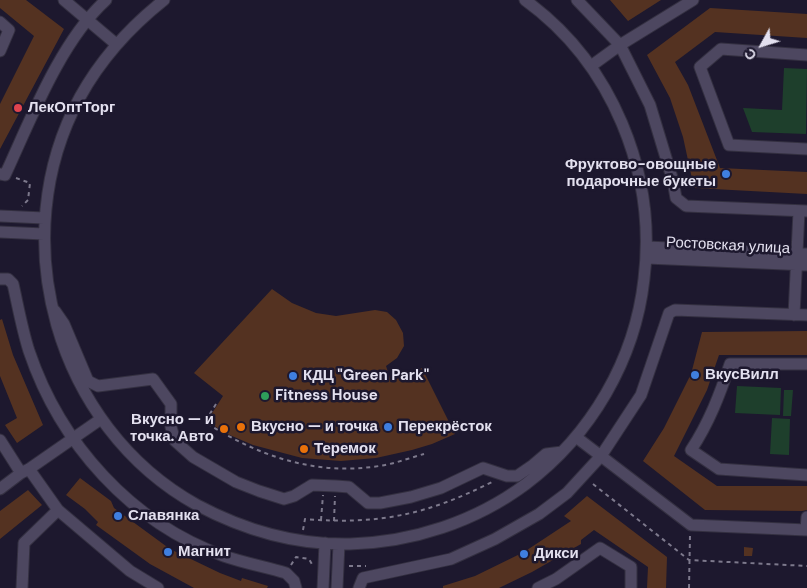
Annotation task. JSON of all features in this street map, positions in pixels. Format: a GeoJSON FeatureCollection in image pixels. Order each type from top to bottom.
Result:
{"type":"FeatureCollection","features":[{"type":"Feature","properties":{"kind":"street"},"geometry":{"type":"LineString","coordinates":[[64,0],[116,44]]}},
{"type":"Feature","properties":{"kind":"street"},"geometry":{"type":"LineString","coordinates":[[2,174],[63,55],[87,20],[106,0]]}},
{"type":"Feature","properties":{"kind":"street","name":"Ростовская улица"},"geometry":{"type":"LineString","coordinates":[[164,0],[116,44],[97,70],[80,97],[66,126],[54,164],[48,187],[44,234],[47,282],[51,306],[64,352],[80,387],[101,420],[125,449],[153,475],[192,502],[216,515],[252,529],[288,538],[340,544],[366,543],[410,537],[445,527],[470,517],[517,491],[538,475],[576,437],[599,405],[622,362],[633,334],[642,296],[647,252],[645,209],[638,171],[630,143],[611,99],[590,66],[566,36],[525,0]]}},
{"type":"Feature","properties":{"kind":"street"},"geometry":{"type":"LineString","coordinates":[[577,0],[620,45],[650,105],[673,181],[676,198],[686,206],[803,211],[802,260],[794,315]]}},
{"type":"Feature","properties":{"kind":"street"},"geometry":{"type":"LineString","coordinates":[[590,66],[620,45],[694,0]]}},
{"type":"Feature","properties":{"kind":"street"},"geometry":{"type":"LineString","coordinates":[[0,22],[9,30],[0,51]]}},
{"type":"Feature","properties":{"kind":"street"},"geometry":{"type":"LineString","coordinates":[[807,55],[721,49],[700,67],[729,145],[807,149]]}},
{"type":"Feature","properties":{"kind":"street"},"geometry":{"type":"LineString","coordinates":[[0,216],[44,218]]}},
{"type":"Feature","properties":{"kind":"street"},"geometry":{"type":"LineString","coordinates":[[0,232],[44,234]]}},
{"type":"Feature","properties":{"kind":"street","name":"Ростовская улица"},"geometry":{"type":"LineString","coordinates":[[647,252],[802,260]]}},
{"type":"Feature","properties":{"kind":"street"},"geometry":{"type":"LineString","coordinates":[[0,279],[8,279],[13,284],[29,350],[57,415],[95,467],[118,490],[156,521],[223,555],[286,573],[294,581],[296,588]]}},
{"type":"Feature","properties":{"kind":"street"},"geometry":{"type":"LineString","coordinates":[[51,306],[64,324],[88,380],[98,386],[153,379],[171,404],[171,427],[175,441],[193,457],[236,482],[284,499],[294,496],[312,485],[336,486],[349,487],[368,503],[380,504],[441,488],[483,468],[507,476],[517,476],[534,465],[546,454],[562,452]]}},
{"type":"Feature","properties":{"kind":"street"},"geometry":{"type":"LineString","coordinates":[[359,588],[363,578],[451,559],[495,539],[539,514],[567,493],[600,456],[641,395],[670,313],[675,310],[807,315]]}},
{"type":"Feature","properties":{"kind":"street"},"geometry":{"type":"LineString","coordinates":[[807,364],[730,364],[718,400],[692,450],[720,470],[807,475]]}},
{"type":"Feature","properties":{"kind":"street"},"geometry":{"type":"LineString","coordinates":[[0,488],[101,420]]}},
{"type":"Feature","properties":{"kind":"street"},"geometry":{"type":"LineString","coordinates":[[576,437],[691,525],[807,530],[807,517]]}},
{"type":"Feature","properties":{"kind":"street"},"geometry":{"type":"LineString","coordinates":[[0,440],[58,510],[130,571],[158,588]]}},
{"type":"Feature","properties":{"kind":"street"},"geometry":{"type":"LineString","coordinates":[[22,588],[24,543],[58,510]]}},
{"type":"Feature","properties":{"kind":"street"},"geometry":{"type":"LineString","coordinates":[[323,588],[325,543]]}},
{"type":"Feature","properties":{"kind":"street"},"geometry":{"type":"LineString","coordinates":[[338,588],[340,544]]}},
{"type":"Feature","properties":{"kind":"street"},"geometry":{"type":"LineString","coordinates":[[538,588],[556,579],[600,548],[631,567],[631,588]]}},
{"type":"Feature","properties":{"kind":"path"},"geometry":{"type":"LineString","coordinates":[[2,174],[30,183],[28,200],[22,206],[15,206]]}},
{"type":"Feature","properties":{"kind":"path"},"geometry":{"type":"LineString","coordinates":[[216,404],[205,422],[251,449],[300,465],[337,468],[379,466],[424,454]]}},
{"type":"Feature","properties":{"kind":"path"},"geometry":{"type":"LineString","coordinates":[[593,484],[689,560],[807,566]]}},
{"type":"Feature","properties":{"kind":"path"},"geometry":{"type":"LineString","coordinates":[[689,588],[691,525]]}},
{"type":"Feature","properties":{"kind":"path"},"geometry":{"type":"LineString","coordinates":[[286,573],[296,556],[309,560],[314,571]]}},
{"type":"Feature","properties":{"kind":"green space"},"geometry":{"type":"Polygon","coordinates":[[[784,68],[807,69],[806,134],[752,132],[743,108],[782,110],[784,68]]]}},
{"type":"Feature","properties":{"kind":"green space"},"geometry":{"type":"Polygon","coordinates":[[[737,386],[781,388],[780,415],[735,413],[737,386]]]}},
{"type":"Feature","properties":{"kind":"green space"},"geometry":{"type":"Polygon","coordinates":[[[784,390],[793,390],[791,416],[783,416],[784,390]]]}},
{"type":"Feature","properties":{"kind":"green space"},"geometry":{"type":"Polygon","coordinates":[[[772,418],[790,419],[789,455],[770,454],[772,418]]]}},
{"type":"Feature","properties":{"kind":"building"},"geometry":{"type":"Polygon","coordinates":[[[0,0],[26,0],[64,29],[0,149],[0,104],[34,36],[0,8],[0,0]]]}},
{"type":"Feature","properties":{"kind":"building"},"geometry":{"type":"Polygon","coordinates":[[[610,0],[661,0],[628,21],[610,0]]]}},
{"type":"Feature","properties":{"kind":"building"},"geometry":{"type":"Polygon","coordinates":[[[710,8],[807,14],[807,38],[715,32],[675,62],[688,85],[720,168],[807,172],[807,194],[694,188],[683,137],[670,98],[647,55],[710,8]]]}},
{"type":"Feature","properties":{"kind":"building","name":"КДЦ \"Green Park\""},"geometry":{"type":"Polygon","coordinates":[[[272,289],[292,303],[316,313],[336,316],[375,310],[387,312],[396,320],[403,333],[404,346],[397,358],[386,366],[391,381],[422,368],[455,434],[412,450],[376,458],[341,461],[302,458],[253,445],[225,433],[207,421],[223,396],[194,373],[272,289]]]}},
{"type":"Feature","properties":{"kind":"building"},"geometry":{"type":"Polygon","coordinates":[[[2,319],[13,355],[43,425],[17,443],[5,425],[17,418],[0,376],[0,320],[2,319]]]}},
{"type":"Feature","properties":{"kind":"building"},"geometry":{"type":"Polygon","coordinates":[[[807,331],[807,355],[719,355],[707,390],[674,456],[717,486],[807,486],[807,510],[705,510],[643,461],[664,428],[691,374],[702,332],[807,331]]]}},
{"type":"Feature","properties":{"kind":"building"},"geometry":{"type":"Polygon","coordinates":[[[80,478],[111,501],[114,508],[170,549],[220,573],[241,581],[242,578],[268,586],[267,588],[194,588],[150,564],[96,525],[98,522],[85,509],[66,495],[80,478]]]}},
{"type":"Feature","properties":{"kind":"building"},"geometry":{"type":"Polygon","coordinates":[[[28,490],[42,505],[0,539],[0,511],[28,490]]]}},
{"type":"Feature","properties":{"kind":"building"},"geometry":{"type":"Polygon","coordinates":[[[587,496],[667,557],[666,588],[647,588],[648,567],[594,530],[581,540],[581,544],[532,572],[499,588],[443,588],[443,586],[475,576],[524,552],[571,521],[564,516],[587,496]]]}},
{"type":"Feature","properties":{"kind":"building"},"geometry":{"type":"Polygon","coordinates":[[[744,547],[753,548],[752,556],[744,556],[744,547]]]}},
{"type":"Feature","properties":{"kind":"place","name":"ЛекОптТорг"},"geometry":{"type":"Point","coordinates":[18,108]}},
{"type":"Feature","properties":{"kind":"place","name":"Фруктово-овощные подарочные букеты"},"geometry":{"type":"Point","coordinates":[726,174]}},
{"type":"Feature","properties":{"kind":"place","name":"ВкусВилл"},"geometry":{"type":"Point","coordinates":[695,375]}},
{"type":"Feature","properties":{"kind":"place","name":"КДЦ \"Green Park\""},"geometry":{"type":"Point","coordinates":[293,376]}},
{"type":"Feature","properties":{"kind":"place","name":"Fitness House"},"geometry":{"type":"Point","coordinates":[265,396]}},
{"type":"Feature","properties":{"kind":"place","name":"Вкусно — и точка"},"geometry":{"type":"Point","coordinates":[241,427]}},
{"type":"Feature","properties":{"kind":"place","name":"Перекрёсток"},"geometry":{"type":"Point","coordinates":[388,427]}},
{"type":"Feature","properties":{"kind":"place","name":"Вкусно — и точка. Авто"},"geometry":{"type":"Point","coordinates":[224,429]}},
{"type":"Feature","properties":{"kind":"place","name":"Теремок"},"geometry":{"type":"Point","coordinates":[304,449]}},
{"type":"Feature","properties":{"kind":"place","name":"Славянка"},"geometry":{"type":"Point","coordinates":[118,516]}},
{"type":"Feature","properties":{"kind":"place","name":"Магнит"},"geometry":{"type":"Point","coordinates":[168,552]}},
{"type":"Feature","properties":{"kind":"place","name":"Дикси"},"geometry":{"type":"Point","coordinates":[524,554]}}]}
